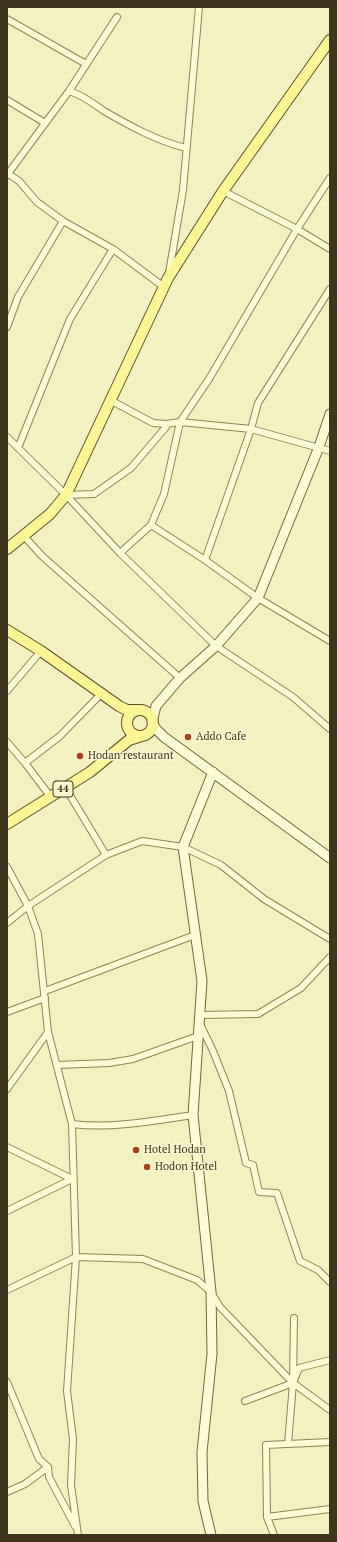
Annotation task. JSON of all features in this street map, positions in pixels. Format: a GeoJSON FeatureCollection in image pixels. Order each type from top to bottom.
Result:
{"type":"FeatureCollection","features":[{"type":"Feature","properties":{"kind":"main road"},"geometry":{"type":"LineString","coordinates":[[7,549],[50,514],[66,495],[166,282],[223,191],[330,40]]}},
{"type":"Feature","properties":{"kind":"main road"},"geometry":{"type":"LineString","coordinates":[[7,630],[41,651],[119,706],[127,710],[140,710],[149,715],[152,722],[149,732],[142,736],[128,740],[115,749]]}},
{"type":"Feature","properties":{"kind":"main road"},"geometry":{"type":"LineString","coordinates":[[119,706],[124,713],[130,732],[142,736]]}},
{"type":"Feature","properties":{"kind":"main road"},"geometry":{"type":"LineString","coordinates":[[115,749],[123,738],[129,716],[140,710]]}},
{"type":"Feature","properties":{"kind":"main road","name":"44"},"geometry":{"type":"LineString","coordinates":[[7,824],[90,772],[115,749]]}},
{"type":"Feature","properties":{"kind":"street"},"geometry":{"type":"LineString","coordinates":[[117,17],[69,91],[7,174],[19,181],[37,202],[63,221],[113,249],[166,282],[183,190],[199,7]]}},
{"type":"Feature","properties":{"kind":"street"},"geometry":{"type":"LineString","coordinates":[[7,19],[86,64]]}},
{"type":"Feature","properties":{"kind":"street"},"geometry":{"type":"LineString","coordinates":[[69,91],[81,95],[103,110],[137,129],[169,144],[186,148]]}},
{"type":"Feature","properties":{"kind":"street"},"geometry":{"type":"LineString","coordinates":[[7,100],[45,123]]}},
{"type":"Feature","properties":{"kind":"street"},"geometry":{"type":"LineString","coordinates":[[120,553],[152,525],[164,494],[180,422],[209,379],[297,229],[330,178]]}},
{"type":"Feature","properties":{"kind":"street"},"geometry":{"type":"LineString","coordinates":[[223,191],[297,229],[330,249]]}},
{"type":"Feature","properties":{"kind":"street"},"geometry":{"type":"LineString","coordinates":[[7,327],[18,297],[63,221]]}},
{"type":"Feature","properties":{"kind":"street"},"geometry":{"type":"LineString","coordinates":[[18,448],[70,319],[113,249]]}},
{"type":"Feature","properties":{"kind":"street"},"geometry":{"type":"LineString","coordinates":[[205,560],[251,429],[258,403],[330,289]]}},
{"type":"Feature","properties":{"kind":"street"},"geometry":{"type":"LineString","coordinates":[[110,400],[153,423],[166,424],[180,422],[251,429],[330,451]]}},
{"type":"Feature","properties":{"kind":"street"},"geometry":{"type":"LineString","coordinates":[[140,710],[151,710],[156,706],[180,678],[216,646],[258,598],[319,447],[330,414]]}},
{"type":"Feature","properties":{"kind":"street"},"geometry":{"type":"LineString","coordinates":[[66,495],[94,494],[131,468],[166,427],[166,424]]}},
{"type":"Feature","properties":{"kind":"street"},"geometry":{"type":"LineString","coordinates":[[7,437],[66,495],[120,553],[216,646],[294,697],[330,729]]}},
{"type":"Feature","properties":{"kind":"street"},"geometry":{"type":"LineString","coordinates":[[152,525],[205,560],[258,598],[330,641]]}},
{"type":"Feature","properties":{"kind":"street"},"geometry":{"type":"LineString","coordinates":[[23,535],[42,556],[180,678]]}},
{"type":"Feature","properties":{"kind":"street"},"geometry":{"type":"LineString","coordinates":[[7,691],[41,651]]}},
{"type":"Feature","properties":{"kind":"street"},"geometry":{"type":"LineString","coordinates":[[25,763],[60,736],[102,693]]}},
{"type":"Feature","properties":{"kind":"street"},"geometry":{"type":"LineString","coordinates":[[156,706],[152,722],[156,729],[164,737],[330,858]]}},
{"type":"Feature","properties":{"kind":"street"},"geometry":{"type":"LineString","coordinates":[[142,736],[153,734],[164,737]]}},
{"type":"Feature","properties":{"kind":"street"},"geometry":{"type":"LineString","coordinates":[[7,742],[50,796]]}},
{"type":"Feature","properties":{"kind":"street"},"geometry":{"type":"LineString","coordinates":[[211,1535],[202,1502],[202,1452],[212,1354],[211,1292],[194,1115],[202,981],[183,847],[213,772]]}},
{"type":"Feature","properties":{"kind":"street"},"geometry":{"type":"LineString","coordinates":[[65,787],[106,855]]}},
{"type":"Feature","properties":{"kind":"street"},"geometry":{"type":"LineString","coordinates":[[7,923],[28,906],[106,855],[142,841],[183,847],[221,865],[264,899],[330,939]]}},
{"type":"Feature","properties":{"kind":"street"},"geometry":{"type":"LineString","coordinates":[[7,867],[28,906],[38,934],[46,998],[48,1032],[72,1124],[72,1179],[76,1257],[67,1391],[73,1439],[70,1485],[78,1533]]}},
{"type":"Feature","properties":{"kind":"street"},"geometry":{"type":"LineString","coordinates":[[45,991],[195,935]]}},
{"type":"Feature","properties":{"kind":"street"},"geometry":{"type":"LineString","coordinates":[[199,1019],[258,1014],[301,988],[330,957]]}},
{"type":"Feature","properties":{"kind":"street"},"geometry":{"type":"LineString","coordinates":[[7,1012],[46,998]]}},
{"type":"Feature","properties":{"kind":"street"},"geometry":{"type":"LineString","coordinates":[[199,1019],[229,1090],[246,1163],[253,1165],[259,1192],[277,1192],[300,1261],[318,1270],[330,1282]]}},
{"type":"Feature","properties":{"kind":"street"},"geometry":{"type":"LineString","coordinates":[[7,1089],[48,1032]]}},
{"type":"Feature","properties":{"kind":"street"},"geometry":{"type":"LineString","coordinates":[[57,1065],[133,1059],[198,1036]]}},
{"type":"Feature","properties":{"kind":"street"},"geometry":{"type":"LineString","coordinates":[[72,1124],[90,1126],[129,1125],[194,1115]]}},
{"type":"Feature","properties":{"kind":"street"},"geometry":{"type":"LineString","coordinates":[[7,1148],[72,1179]]}},
{"type":"Feature","properties":{"kind":"street"},"geometry":{"type":"LineString","coordinates":[[7,1211],[72,1179]]}},
{"type":"Feature","properties":{"kind":"street"},"geometry":{"type":"LineString","coordinates":[[7,1290],[76,1257],[143,1259],[197,1280],[211,1292],[220,1307],[293,1383],[330,1410]]}},
{"type":"Feature","properties":{"kind":"street"},"geometry":{"type":"LineString","coordinates":[[288,1444],[293,1383],[294,1318]]}},
{"type":"Feature","properties":{"kind":"street"},"geometry":{"type":"LineString","coordinates":[[245,1401],[293,1383],[300,1368],[330,1360]]}},
{"type":"Feature","properties":{"kind":"street"},"geometry":{"type":"LineString","coordinates":[[7,1382],[39,1459],[48,1467],[49,1477],[78,1533]]}},
{"type":"Feature","properties":{"kind":"street"},"geometry":{"type":"LineString","coordinates":[[274,1535],[267,1517],[266,1445],[330,1442]]}},
{"type":"Feature","properties":{"kind":"street"},"geometry":{"type":"LineString","coordinates":[[7,1492],[25,1484],[48,1467]]}},
{"type":"Feature","properties":{"kind":"street"},"geometry":{"type":"LineString","coordinates":[[267,1517],[330,1509]]}},
{"type":"Feature","properties":{"kind":"place","name":"Addo Cafe"},"geometry":{"type":"Point","coordinates":[188,737]}},
{"type":"Feature","properties":{"kind":"place","name":"Hodan restaurant"},"geometry":{"type":"Point","coordinates":[80,756]}},
{"type":"Feature","properties":{"kind":"place","name":"Hotel Hodan"},"geometry":{"type":"Point","coordinates":[136,1150]}},
{"type":"Feature","properties":{"kind":"place","name":"Hodon Hotel"},"geometry":{"type":"Point","coordinates":[147,1167]}}]}
